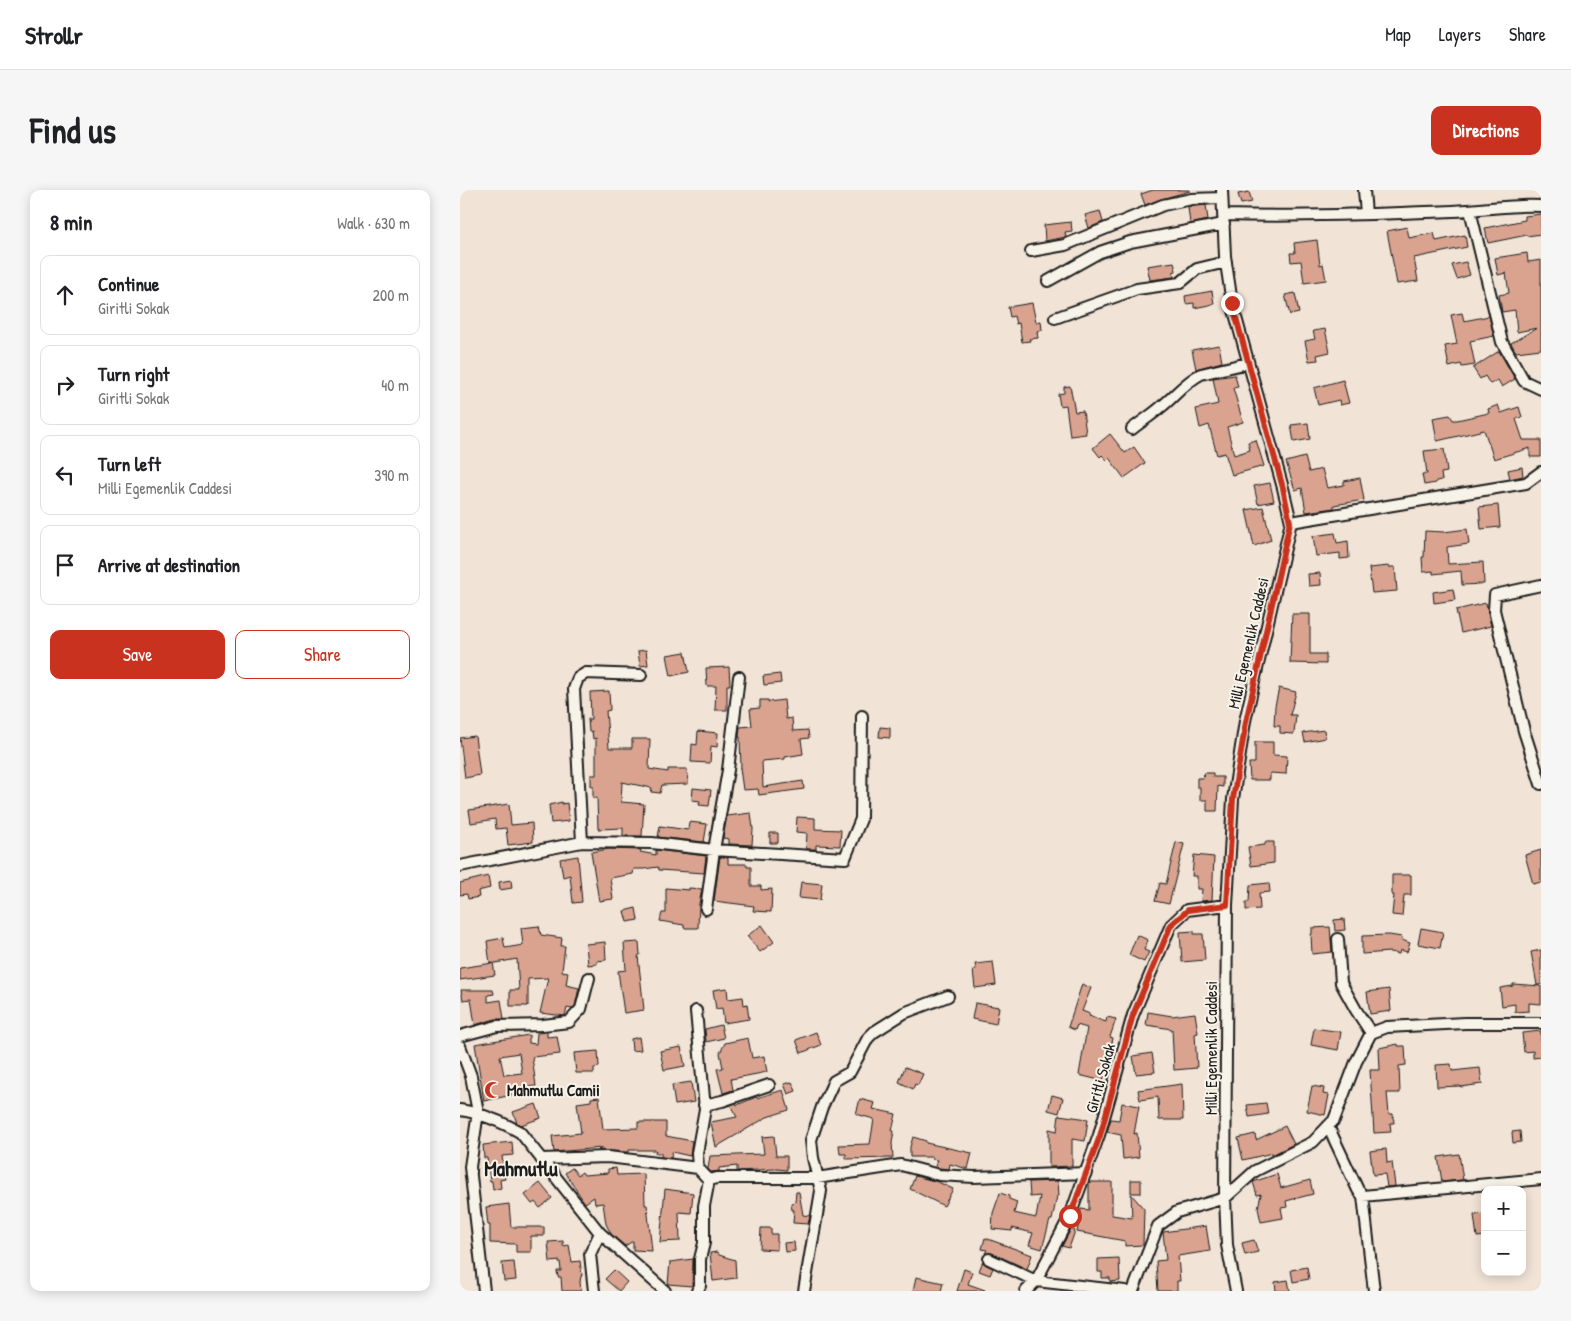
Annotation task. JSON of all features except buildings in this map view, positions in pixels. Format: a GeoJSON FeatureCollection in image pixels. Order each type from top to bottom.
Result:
{"type":"FeatureCollection","features":[{"type":"Feature","properties":{"kind":"street"},"geometry":{"type":"LineString","coordinates":[[1364,190],[1366,214]]}},
{"type":"Feature","properties":{"kind":"street"},"geometry":{"type":"LineString","coordinates":[[1031,251],[1065,245],[1163,205],[1221,194]]}},
{"type":"Feature","properties":{"kind":"street","name":"Milli Egemenlik Caddesi"},"geometry":{"type":"LineString","coordinates":[[1221,194],[1226,262],[1232,303],[1283,488],[1290,522],[1242,741],[1233,799],[1227,905],[1225,1198],[1227,1245],[1236,1291]]}},
{"type":"Feature","properties":{"kind":"street"},"geometry":{"type":"LineString","coordinates":[[1048,281],[1100,252],[1130,242],[1224,219],[1470,210],[1523,205],[1541,206]]}},
{"type":"Feature","properties":{"kind":"street"},"geometry":{"type":"LineString","coordinates":[[1470,210],[1502,342],[1524,381],[1541,389]]}},
{"type":"Feature","properties":{"kind":"street"},"geometry":{"type":"LineString","coordinates":[[1054,318],[1137,289],[1180,283],[1197,269],[1226,262]]}},
{"type":"Feature","properties":{"kind":"street"},"geometry":{"type":"LineString","coordinates":[[1132,429],[1162,406],[1194,377],[1248,363]]}},
{"type":"Feature","properties":{"kind":"street"},"geometry":{"type":"LineString","coordinates":[[1290,522],[1526,483],[1541,472]]}},
{"type":"Feature","properties":{"kind":"street"},"geometry":{"type":"LineString","coordinates":[[1541,585],[1495,595],[1494,610],[1524,731],[1541,784]]}},
{"type":"Feature","properties":{"kind":"street"},"geometry":{"type":"LineString","coordinates":[[582,842],[574,689],[578,678],[586,673],[642,676]]}},
{"type":"Feature","properties":{"kind":"street"},"geometry":{"type":"LineString","coordinates":[[706,909],[728,770],[740,676]]}},
{"type":"Feature","properties":{"kind":"street"},"geometry":{"type":"LineString","coordinates":[[460,866],[582,842],[652,843],[714,850],[845,858],[861,819],[862,716]]}},
{"type":"Feature","properties":{"kind":"street","name":"Giritli Sokak"},"geometry":{"type":"LineString","coordinates":[[1026,1291],[1036,1281],[1070,1216],[1100,1136],[1133,1015],[1171,925],[1188,910],[1227,905]]}},
{"type":"Feature","properties":{"kind":"street"},"geometry":{"type":"LineString","coordinates":[[1338,939],[1341,983],[1372,1033]]}},
{"type":"Feature","properties":{"kind":"street"},"geometry":{"type":"LineString","coordinates":[[460,1036],[497,1026],[543,1025],[569,1022],[581,1009],[589,978]]}},
{"type":"Feature","properties":{"kind":"street"},"geometry":{"type":"LineString","coordinates":[[804,1291],[821,1191],[813,1158],[811,1140],[822,1107],[834,1081],[850,1072],[868,1038],[874,1032],[904,1013],[948,996]]}},
{"type":"Feature","properties":{"kind":"street"},"geometry":{"type":"LineString","coordinates":[[696,1011],[704,1105],[698,1168],[708,1180],[704,1206],[704,1243],[700,1259],[700,1286],[697,1291]]}},
{"type":"Feature","properties":{"kind":"street"},"geometry":{"type":"LineString","coordinates":[[1133,1291],[1158,1226],[1177,1212],[1225,1198],[1255,1171],[1313,1142],[1334,1120],[1356,1062],[1372,1033],[1387,1027],[1465,1023],[1541,1023]]}},
{"type":"Feature","properties":{"kind":"street"},"geometry":{"type":"LineString","coordinates":[[460,1046],[471,1076],[478,1112],[470,1167],[484,1291]]}},
{"type":"Feature","properties":{"kind":"street"},"geometry":{"type":"LineString","coordinates":[[704,1105],[722,1101],[769,1084]]}},
{"type":"Feature","properties":{"kind":"street"},"geometry":{"type":"LineString","coordinates":[[460,1110],[478,1112],[520,1132],[600,1233],[665,1291]]}},
{"type":"Feature","properties":{"kind":"street"},"geometry":{"type":"LineString","coordinates":[[1328,1126],[1358,1190],[1363,1196],[1374,1291]]}},
{"type":"Feature","properties":{"kind":"street"},"geometry":{"type":"LineString","coordinates":[[541,1159],[608,1157],[698,1168]]}},
{"type":"Feature","properties":{"kind":"street"},"geometry":{"type":"LineString","coordinates":[[708,1180],[717,1178],[817,1178],[901,1165],[939,1175],[974,1178],[1086,1173]]}},
{"type":"Feature","properties":{"kind":"street"},"geometry":{"type":"LineString","coordinates":[[1363,1196],[1541,1180]]}},
{"type":"Feature","properties":{"kind":"street"},"geometry":{"type":"LineString","coordinates":[[594,1291],[590,1254],[600,1233]]}},
{"type":"Feature","properties":{"kind":"street"},"geometry":{"type":"LineString","coordinates":[[990,1258],[1036,1281],[1125,1291]]}},
{"type":"Feature","properties":{"kind":"place","name":"Mahmutlu Camii"},"geometry":{"type":"Point","coordinates":[493,1090]}},
{"type":"Feature","properties":{"kind":"district","name":"Mahmutlu"},"geometry":{"type":"Point","coordinates":[521,1169]}},
{"type":"Feature","properties":{"kind":"route"},"geometry":{"type":"LineString","coordinates":[[1070,1216],[1100,1136],[1133,1015],[1171,925],[1188,910],[1227,905],[1233,799],[1246,722],[1290,522],[1283,488],[1232,303]]}}]}
